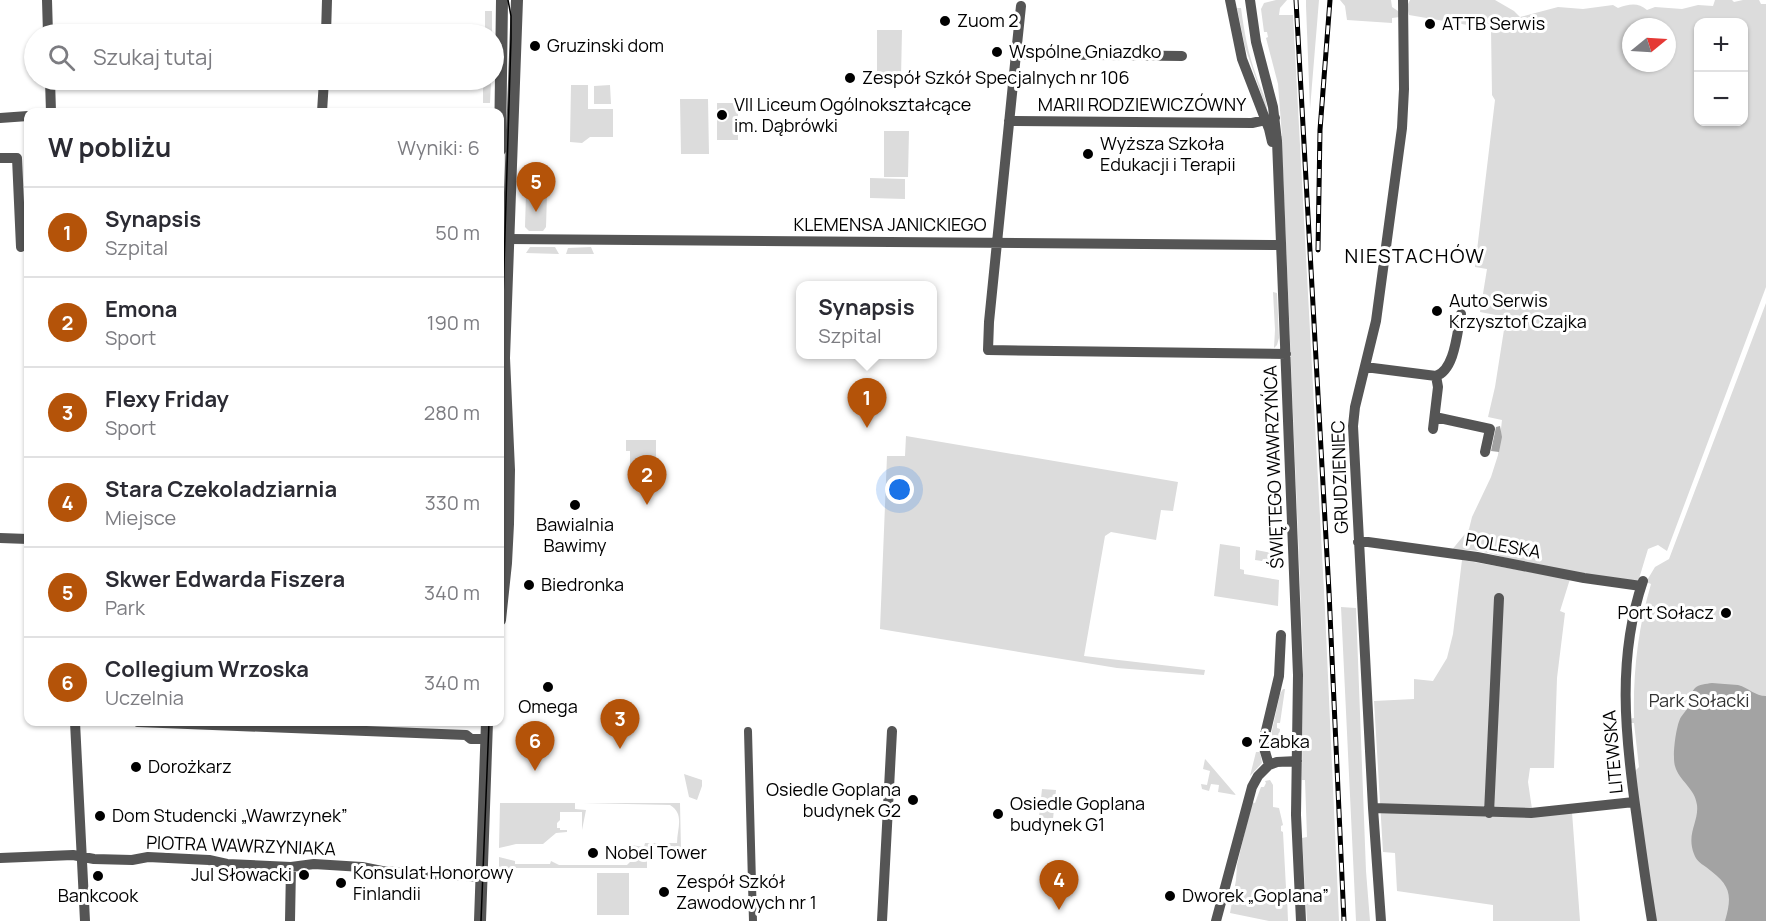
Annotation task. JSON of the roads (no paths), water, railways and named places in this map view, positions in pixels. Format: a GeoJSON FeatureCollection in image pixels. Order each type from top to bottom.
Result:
{"type":"FeatureCollection","features":[{"type":"Feature","properties":{"kind":"street"},"geometry":{"type":"LineString","coordinates":[[47,0],[48,24]]}},
{"type":"Feature","properties":{"kind":"street"},"geometry":{"type":"LineString","coordinates":[[326,24],[327,0]]}},
{"type":"Feature","properties":{"kind":"street"},"geometry":{"type":"LineString","coordinates":[[501,0],[501,24]]}},
{"type":"Feature","properties":{"kind":"street"},"geometry":{"type":"LineString","coordinates":[[504,538],[509,470],[504,378],[504,239],[517,0]]}},
{"type":"Feature","properties":{"kind":"street","name":"ŚWIĘTEGO WAWRZYŃCA"},"geometry":{"type":"LineString","coordinates":[[1230,0],[1242,59],[1270,119]]}},
{"type":"Feature","properties":{"kind":"street","name":"ŚWIĘTEGO WAWRZYŃCA"},"geometry":{"type":"LineString","coordinates":[[1250,0],[1278,172],[1298,675],[1296,815],[1301,921]]}},
{"type":"Feature","properties":{"kind":"street","name":"GRUDZIENIEC"},"geometry":{"type":"LineString","coordinates":[[1381,921],[1372,808],[1353,418],[1376,321],[1402,129],[1403,0]]}},
{"type":"Feature","properties":{"kind":"street"},"geometry":{"type":"LineString","coordinates":[[1022,6],[988,350],[1286,354]]}},
{"type":"Feature","properties":{"kind":"street"},"geometry":{"type":"LineString","coordinates":[[1016,54],[1182,56]]}},
{"type":"Feature","properties":{"kind":"street"},"geometry":{"type":"LineString","coordinates":[[50,90],[51,108]]}},
{"type":"Feature","properties":{"kind":"street"},"geometry":{"type":"LineString","coordinates":[[322,108],[323,90]]}},
{"type":"Feature","properties":{"kind":"street"},"geometry":{"type":"LineString","coordinates":[[500,90],[500,108]]}},
{"type":"Feature","properties":{"kind":"street"},"geometry":{"type":"LineString","coordinates":[[0,118],[24,116]]}},
{"type":"Feature","properties":{"kind":"street","name":"MARII RODZIEWICZÓWNY"},"geometry":{"type":"LineString","coordinates":[[1009,121],[1252,123],[1270,119]]}},
{"type":"Feature","properties":{"kind":"street"},"geometry":{"type":"LineString","coordinates":[[0,158],[17,158],[21,247]]}},
{"type":"Feature","properties":{"kind":"street","name":"KLEMENSA JANICKIEGO"},"geometry":{"type":"LineString","coordinates":[[504,239],[1281,244]]}},
{"type":"Feature","properties":{"kind":"street"},"geometry":{"type":"LineString","coordinates":[[1365,367],[1436,376],[1443,374],[1450,364],[1461,314]]}},
{"type":"Feature","properties":{"kind":"street"},"geometry":{"type":"LineString","coordinates":[[1433,429],[1438,387],[1436,376]]}},
{"type":"Feature","properties":{"kind":"street"},"geometry":{"type":"LineString","coordinates":[[1435,417],[1490,429],[1485,452]]}},
{"type":"Feature","properties":{"kind":"street"},"geometry":{"type":"LineString","coordinates":[[0,538],[24,539]]}},
{"type":"Feature","properties":{"kind":"street","name":"POLESKA"},"geometry":{"type":"LineString","coordinates":[[1358,542],[1477,557],[1584,578],[1642,583]]}},
{"type":"Feature","properties":{"kind":"street","name":"LITEWSKA"},"geometry":{"type":"LineString","coordinates":[[1642,583],[1629,636],[1624,686],[1626,733],[1634,802],[1652,921]]}},
{"type":"Feature","properties":{"kind":"street"},"geometry":{"type":"LineString","coordinates":[[1489,813],[1499,598]]}},
{"type":"Feature","properties":{"kind":"street"},"geometry":{"type":"LineString","coordinates":[[1269,765],[1264,742],[1279,676],[1281,635]]}},
{"type":"Feature","properties":{"kind":"street"},"geometry":{"type":"LineString","coordinates":[[75,726],[85,921]]}},
{"type":"Feature","properties":{"kind":"street"},"geometry":{"type":"LineString","coordinates":[[239,726],[466,735],[471,739],[486,739]]}},
{"type":"Feature","properties":{"kind":"street"},"geometry":{"type":"LineString","coordinates":[[480,921],[487,726]]}},
{"type":"Feature","properties":{"kind":"street"},"geometry":{"type":"LineString","coordinates":[[748,731],[753,921]]}},
{"type":"Feature","properties":{"kind":"street"},"geometry":{"type":"LineString","coordinates":[[882,921],[892,731]]}},
{"type":"Feature","properties":{"kind":"street"},"geometry":{"type":"LineString","coordinates":[[1216,921],[1252,787],[1258,776],[1269,765],[1277,762],[1297,761]]}},
{"type":"Feature","properties":{"kind":"street"},"geometry":{"type":"LineString","coordinates":[[1372,808],[1532,813],[1634,802]]}},
{"type":"Feature","properties":{"kind":"street","name":"PIOTRA WAWRZYNIAKA"},"geometry":{"type":"LineString","coordinates":[[0,858],[82,856],[105,860],[132,860],[148,857],[291,867],[314,864],[338,865],[382,871],[482,877]]}},
{"type":"Feature","properties":{"kind":"street"},"geometry":{"type":"LineString","coordinates":[[290,921],[291,867]]}},
{"type":"Feature","properties":{"kind":"tram line"},"geometry":{"type":"LineString","coordinates":[[504,266],[511,39],[508,0]]}},
{"type":"Feature","properties":{"kind":"tram line"},"geometry":{"type":"LineString","coordinates":[[481,921],[489,726]]}},
{"type":"Feature","properties":{"kind":"railway"},"geometry":{"type":"LineString","coordinates":[[1296,0],[1329,592],[1344,921]]}},
{"type":"Feature","properties":{"kind":"railway"},"geometry":{"type":"LineString","coordinates":[[1318,250],[1320,130],[1330,0]]}},
{"type":"Feature","properties":{"kind":"place","name":"Zuom 2"},"geometry":{"type":"Point","coordinates":[945,21]}},
{"type":"Feature","properties":{"kind":"place","name":"ATTB Serwis"},"geometry":{"type":"Point","coordinates":[1430,24]}},
{"type":"Feature","properties":{"kind":"place","name":"Gruzinski dom"},"geometry":{"type":"Point","coordinates":[535,46]}},
{"type":"Feature","properties":{"kind":"place","name":"Wspólne Gniazdko"},"geometry":{"type":"Point","coordinates":[997,52]}},
{"type":"Feature","properties":{"kind":"place","name":"Zespół Szkół Specjalnych nr 106"},"geometry":{"type":"Point","coordinates":[850,78]}},
{"type":"Feature","properties":{"kind":"place","name":"VII Liceum Ogólnokształcące im. Dąbrówki"},"geometry":{"type":"Point","coordinates":[722,115]}},
{"type":"Feature","properties":{"kind":"place","name":"Wyższa Szkoła Edukacji i Terapii"},"geometry":{"type":"Point","coordinates":[1088,154]}},
{"type":"Feature","properties":{"kind":"place","name":"Skwer Edwarda Fiszera"},"geometry":{"type":"Point","coordinates":[536,212]}},
{"type":"Feature","properties":{"kind":"place","name":"Auto Serwis Krzysztof Czajka"},"geometry":{"type":"Point","coordinates":[1437,311]}},
{"type":"Feature","properties":{"kind":"place","name":"Synapsis"},"geometry":{"type":"Point","coordinates":[867,428]}},
{"type":"Feature","properties":{"kind":"place","name":"Bawialnia Bawimy"},"geometry":{"type":"Point","coordinates":[575,505]}},
{"type":"Feature","properties":{"kind":"place","name":"Emona"},"geometry":{"type":"Point","coordinates":[647,505]}},
{"type":"Feature","properties":{"kind":"place","name":"Biedronka"},"geometry":{"type":"Point","coordinates":[529,585]}},
{"type":"Feature","properties":{"kind":"place","name":"Port Sołacz"},"geometry":{"type":"Point","coordinates":[1726,613]}},
{"type":"Feature","properties":{"kind":"place","name":"Omega"},"geometry":{"type":"Point","coordinates":[548,687]}},
{"type":"Feature","properties":{"kind":"place","name":"Żabka"},"geometry":{"type":"Point","coordinates":[1247,742]}},
{"type":"Feature","properties":{"kind":"place","name":"Flexy Friday"},"geometry":{"type":"Point","coordinates":[620,749]}},
{"type":"Feature","properties":{"kind":"place","name":"Dorożkarz"},"geometry":{"type":"Point","coordinates":[136,767]}},
{"type":"Feature","properties":{"kind":"place","name":"Collegium Wrzoska"},"geometry":{"type":"Point","coordinates":[535,771]}},
{"type":"Feature","properties":{"kind":"place","name":"Osiedle Goplana budynek G2"},"geometry":{"type":"Point","coordinates":[913,800]}},
{"type":"Feature","properties":{"kind":"place","name":"Osiedle Goplana budynek G1"},"geometry":{"type":"Point","coordinates":[998,814]}},
{"type":"Feature","properties":{"kind":"place","name":"Dom Studencki „Wawrzynek”"},"geometry":{"type":"Point","coordinates":[100,816]}},
{"type":"Feature","properties":{"kind":"place","name":"Nobel Tower"},"geometry":{"type":"Point","coordinates":[593,853]}},
{"type":"Feature","properties":{"kind":"place","name":"Jul Słowacki"},"geometry":{"type":"Point","coordinates":[304,875]}},
{"type":"Feature","properties":{"kind":"place","name":"Bankcook"},"geometry":{"type":"Point","coordinates":[98,876]}},
{"type":"Feature","properties":{"kind":"place","name":"Konsulat Honorowy Finlandii"},"geometry":{"type":"Point","coordinates":[341,883]}},
{"type":"Feature","properties":{"kind":"place","name":"Zespół Szkół Zawodowych nr 1"},"geometry":{"type":"Point","coordinates":[664,892]}},
{"type":"Feature","properties":{"kind":"place","name":"Dworek „Goplana”"},"geometry":{"type":"Point","coordinates":[1170,896]}},
{"type":"Feature","properties":{"kind":"place","name":"Stara Czekoladziarnia"},"geometry":{"type":"Point","coordinates":[1059,910]}},
{"type":"Feature","properties":{"kind":"district","name":"NIESTACHÓW"},"geometry":{"type":"Point","coordinates":[1415,256]}},
{"type":"Feature","properties":{"kind":"park label","name":"Park Sołacki"},"geometry":{"type":"Point","coordinates":[1699,701]}}]}
